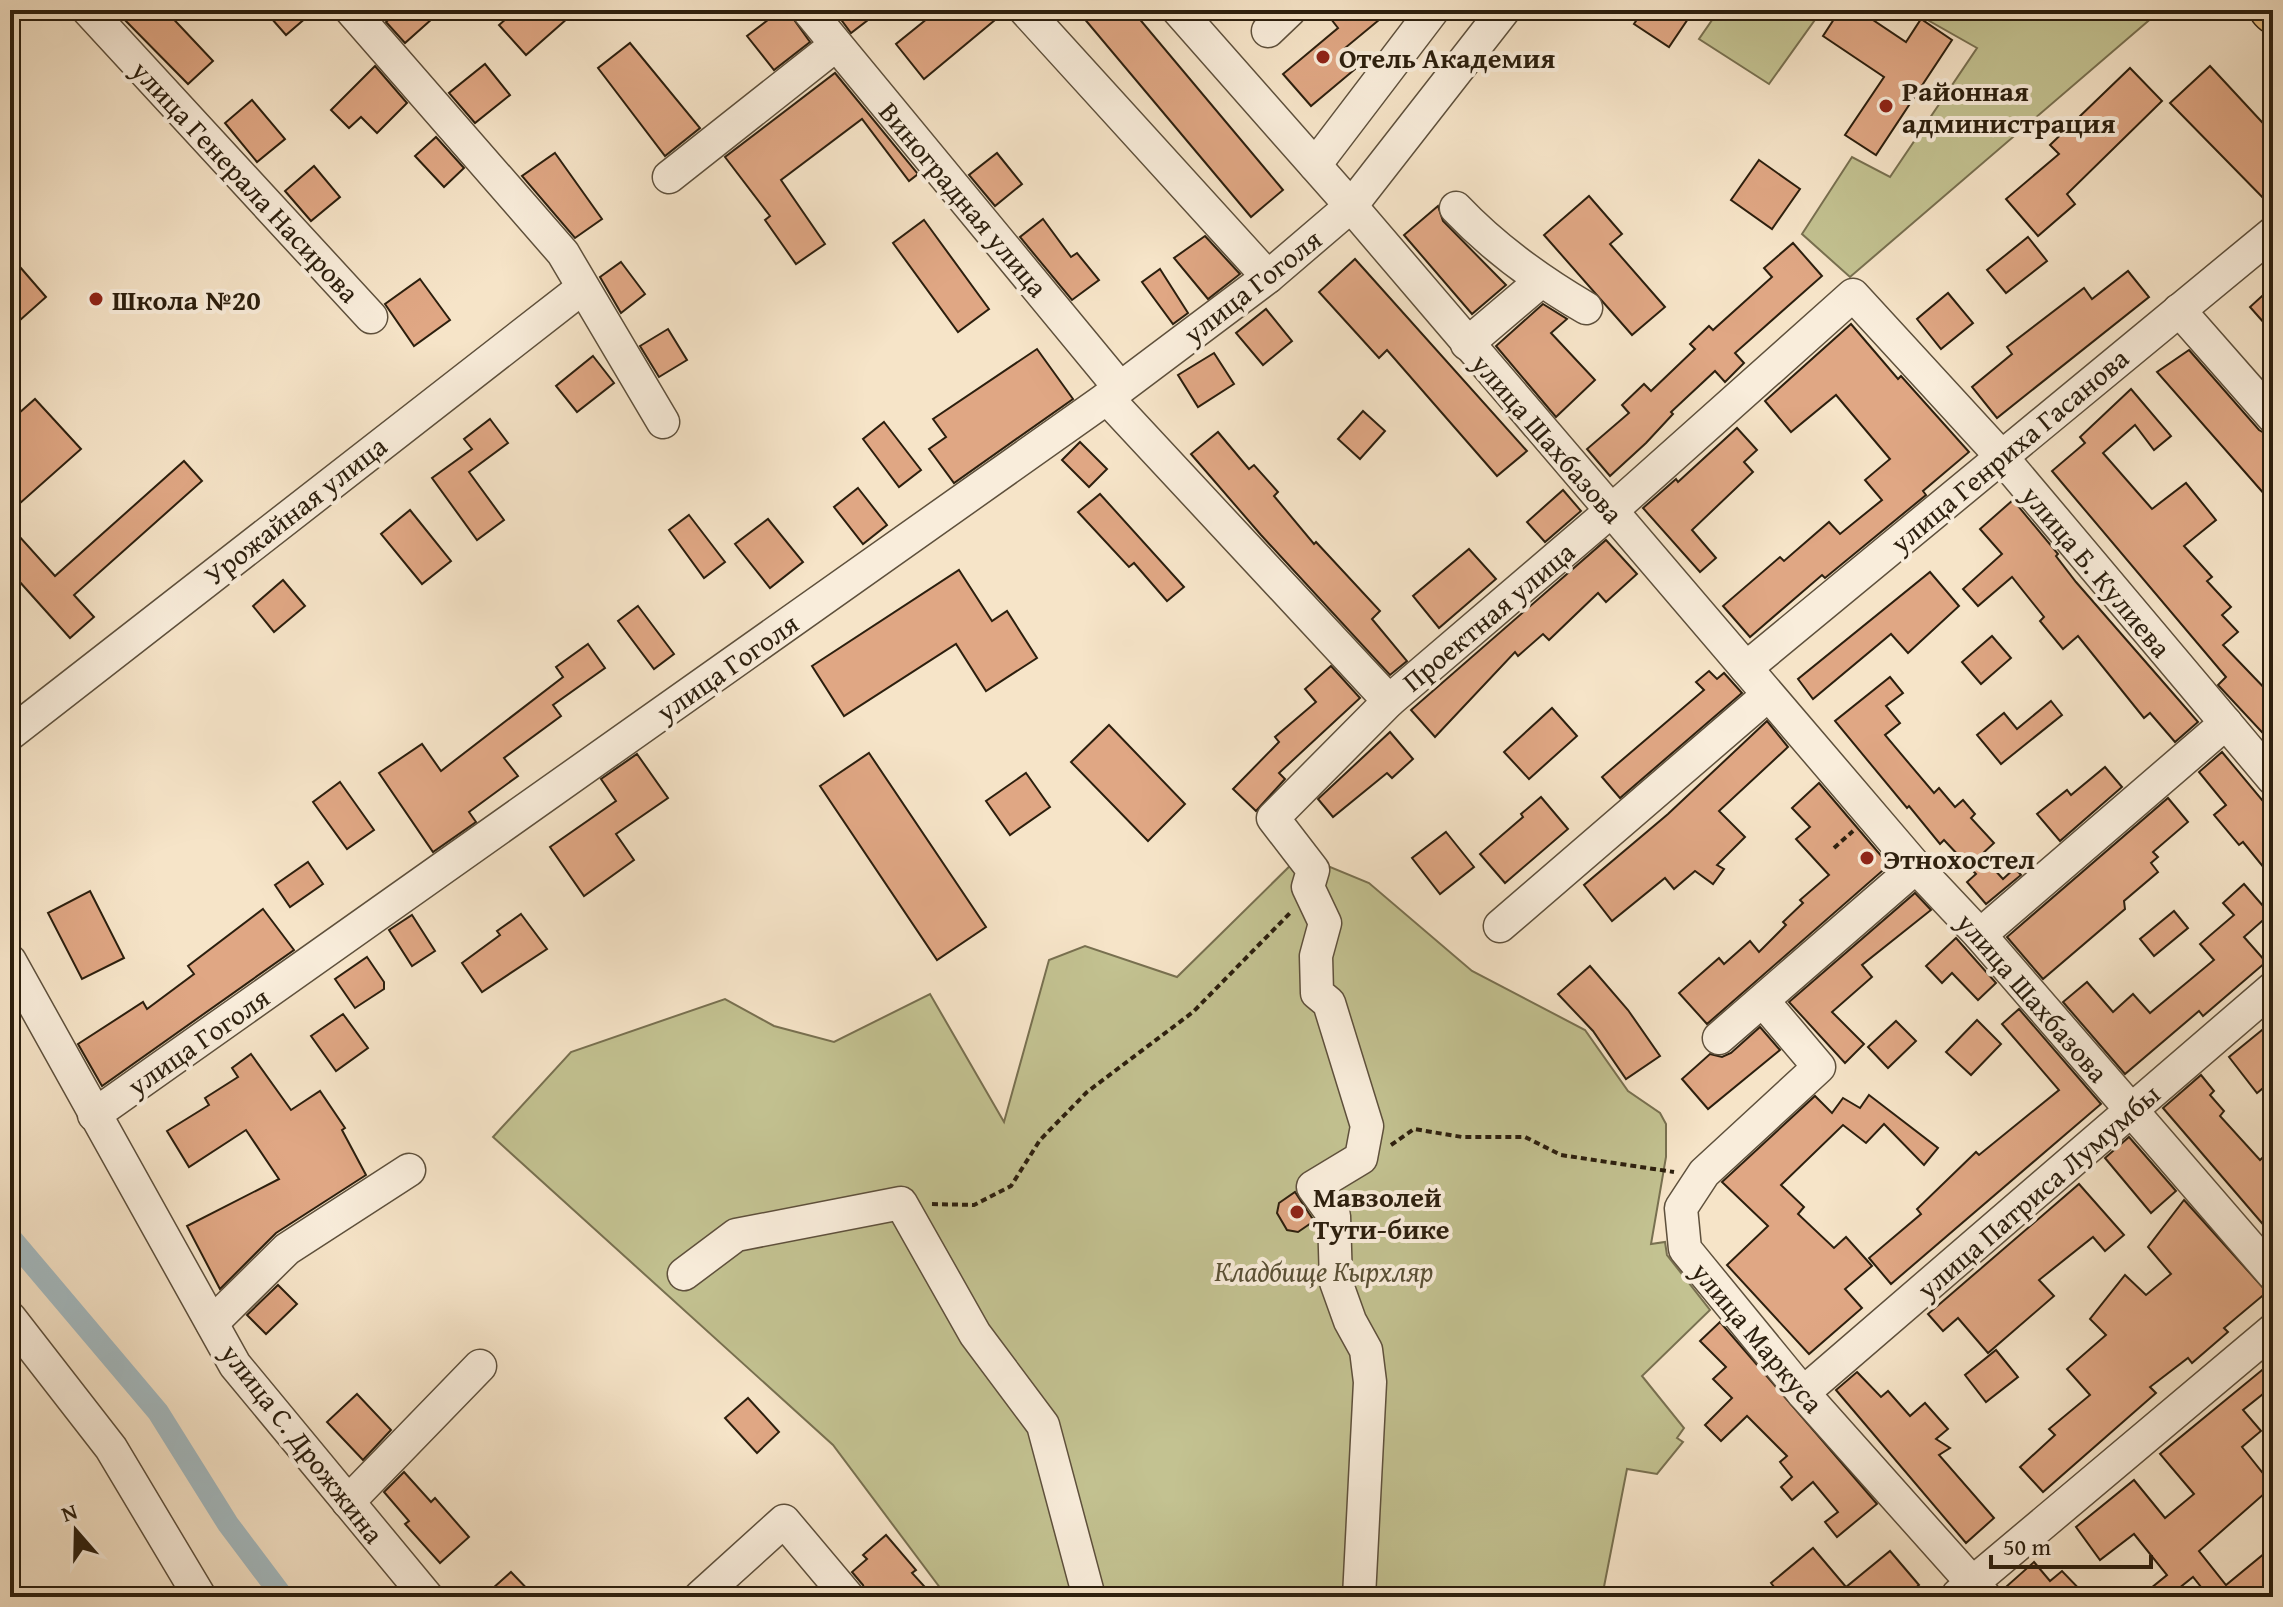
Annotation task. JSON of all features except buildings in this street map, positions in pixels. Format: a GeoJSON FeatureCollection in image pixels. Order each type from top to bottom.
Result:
{"type":"FeatureCollection","features":[{"type":"Feature","properties":{"kind":"street","name":"улица Генерала Насирова"},"geometry":{"type":"LineString","coordinates":[[88,10],[371,317]]}},
{"type":"Feature","properties":{"kind":"street"},"geometry":{"type":"LineString","coordinates":[[351,10],[563,253],[581,289],[663,422]]}},
{"type":"Feature","properties":{"kind":"street","name":"Виноградная улица"},"geometry":{"type":"LineString","coordinates":[[808,10],[1114,393],[1389,701]]}},
{"type":"Feature","properties":{"kind":"street"},"geometry":{"type":"LineString","coordinates":[[1025,10],[1268,277]]}},
{"type":"Feature","properties":{"kind":"street","name":"улица Шахбазова"},"geometry":{"type":"LineString","coordinates":[[1178,10],[1351,206],[1916,867],[1980,935],[2273,1274]]}},
{"type":"Feature","properties":{"kind":"street"},"geometry":{"type":"LineString","coordinates":[[1315,165],[1433,10]]}},
{"type":"Feature","properties":{"kind":"street","name":"улица Гоголя"},"geometry":{"type":"LineString","coordinates":[[94,1115],[1114,393],[1268,277],[1351,206],[1504,10]]}},
{"type":"Feature","properties":{"kind":"street"},"geometry":{"type":"LineString","coordinates":[[669,177],[836,45]]}},
{"type":"Feature","properties":{"kind":"street"},"geometry":{"type":"LineString","coordinates":[[1456,208],[1478,231],[1541,281],[1586,308]]}},
{"type":"Feature","properties":{"kind":"street","name":"улица Генриха Гасанова"},"geometry":{"type":"LineString","coordinates":[[1746,668],[2000,455],[2273,233]]}},
{"type":"Feature","properties":{"kind":"street"},"geometry":{"type":"LineString","coordinates":[[1467,344],[1541,281]]}},
{"type":"Feature","properties":{"kind":"street","name":"Урожайная улица"},"geometry":{"type":"LineString","coordinates":[[10,734],[581,289]]}},
{"type":"Feature","properties":{"kind":"street","name":"улица Б. Кулиева"},"geometry":{"type":"LineString","coordinates":[[1853,295],[2000,455],[2273,779]]}},
{"type":"Feature","properties":{"kind":"street","name":"Проектная улица"},"geometry":{"type":"LineString","coordinates":[[1311,892],[1308,887],[1313,870],[1273,818],[1389,701],[1611,511],[1853,295]]}},
{"type":"Feature","properties":{"kind":"street"},"geometry":{"type":"LineString","coordinates":[[2179,310],[2273,417]]}},
{"type":"Feature","properties":{"kind":"street"},"geometry":{"type":"LineString","coordinates":[[1500,926],[1768,695]]}},
{"type":"Feature","properties":{"kind":"street"},"geometry":{"type":"LineString","coordinates":[[1980,935],[2226,723]]}},
{"type":"Feature","properties":{"kind":"street"},"geometry":{"type":"LineString","coordinates":[[1719,1038],[1916,867]]}},
{"type":"Feature","properties":{"kind":"street"},"geometry":{"type":"LineString","coordinates":[[1311,892],[1325,923],[1316,956],[1317,993],[1329,1003],[1367,1126],[1361,1158],[1313,1187],[1334,1216],[1336,1282],[1350,1321],[1366,1350],[1370,1382],[1359,1597]]}},
{"type":"Feature","properties":{"kind":"street","name":"улица С. Дрожжина"},"geometry":{"type":"LineString","coordinates":[[10,961],[235,1365],[427,1597]]}},
{"type":"Feature","properties":{"kind":"street","name":"улица Патриса Лумумбы"},"geometry":{"type":"LineString","coordinates":[[1803,1393],[2273,988]]}},
{"type":"Feature","properties":{"kind":"street","name":"улица Маркуса"},"geometry":{"type":"LineString","coordinates":[[1763,1001],[1819,1067],[1700,1178],[1681,1208],[1685,1249],[1971,1592]]}},
{"type":"Feature","properties":{"kind":"street"},"geometry":{"type":"LineString","coordinates":[[212,1323],[287,1249],[409,1170]]}},
{"type":"Feature","properties":{"kind":"street"},"geometry":{"type":"LineString","coordinates":[[684,1274],[736,1235],[901,1203],[975,1334],[1043,1425],[1089,1597]]}},
{"type":"Feature","properties":{"kind":"street"},"geometry":{"type":"LineString","coordinates":[[10,1318],[111,1448],[189,1594]]}},
{"type":"Feature","properties":{"kind":"street"},"geometry":{"type":"LineString","coordinates":[[1971,1592],[2273,1330]]}},
{"type":"Feature","properties":{"kind":"street"},"geometry":{"type":"LineString","coordinates":[[348,1502],[480,1366]]}},
{"type":"Feature","properties":{"kind":"street"},"geometry":{"type":"LineString","coordinates":[[700,1597],[784,1521],[848,1597]]}},
{"type":"Feature","properties":{"kind":"path"},"geometry":{"type":"LineString","coordinates":[[1834,848],[1864,822]]}},
{"type":"Feature","properties":{"kind":"path"},"geometry":{"type":"LineString","coordinates":[[901,1203],[974,1205],[1011,1186],[1040,1140],[1087,1092],[1193,1012],[1311,892]]}},
{"type":"Feature","properties":{"kind":"path"},"geometry":{"type":"LineString","coordinates":[[1361,1158],[1395,1143],[1414,1129],[1462,1137],[1525,1137],[1561,1155],[1700,1178]]}},
{"type":"Feature","properties":{"kind":"green space"},"geometry":{"type":"Polygon","coordinates":[[[1719,10],[1822,10],[1769,84],[1699,39],[1719,10]]]}},
{"type":"Feature","properties":{"kind":"green space"},"geometry":{"type":"Polygon","coordinates":[[[1910,10],[2161,10],[1850,277],[1802,234],[1852,157],[1890,177],[1977,48],[1910,10]]]}},
{"type":"Feature","properties":{"kind":"green space","name":"Кладбище Кырхляр"},"geometry":{"type":"Polygon","coordinates":[[[1301,855],[1369,883],[1472,971],[1585,1030],[1628,1091],[1660,1113],[1666,1124],[1666,1157],[1651,1244],[1665,1242],[1667,1255],[1710,1310],[1642,1376],[1684,1428],[1677,1438],[1683,1442],[1657,1474],[1627,1469],[1602,1597],[947,1597],[833,1445],[493,1137],[571,1052],[725,999],[774,1026],[834,1042],[930,994],[1004,1122],[1049,960],[1085,946],[1177,977],[1301,855]]]}},
{"type":"Feature","properties":{"kind":"waterway"},"geometry":{"type":"LineString","coordinates":[[10,1237],[158,1412],[228,1524],[283,1597]]}},
{"type":"Feature","properties":{"kind":"place","name":"Отель Академия"},"geometry":{"type":"Point","coordinates":[1323,57]}},
{"type":"Feature","properties":{"kind":"place","name":"Районная администрация"},"geometry":{"type":"Point","coordinates":[1886,106]}},
{"type":"Feature","properties":{"kind":"place","name":"Школа №20"},"geometry":{"type":"Point","coordinates":[96,299]}},
{"type":"Feature","properties":{"kind":"place","name":"Этнохостел"},"geometry":{"type":"Point","coordinates":[1867,858]}},
{"type":"Feature","properties":{"kind":"place","name":"Мавзолей Тути-бике"},"geometry":{"type":"Point","coordinates":[1297,1212]}}]}
